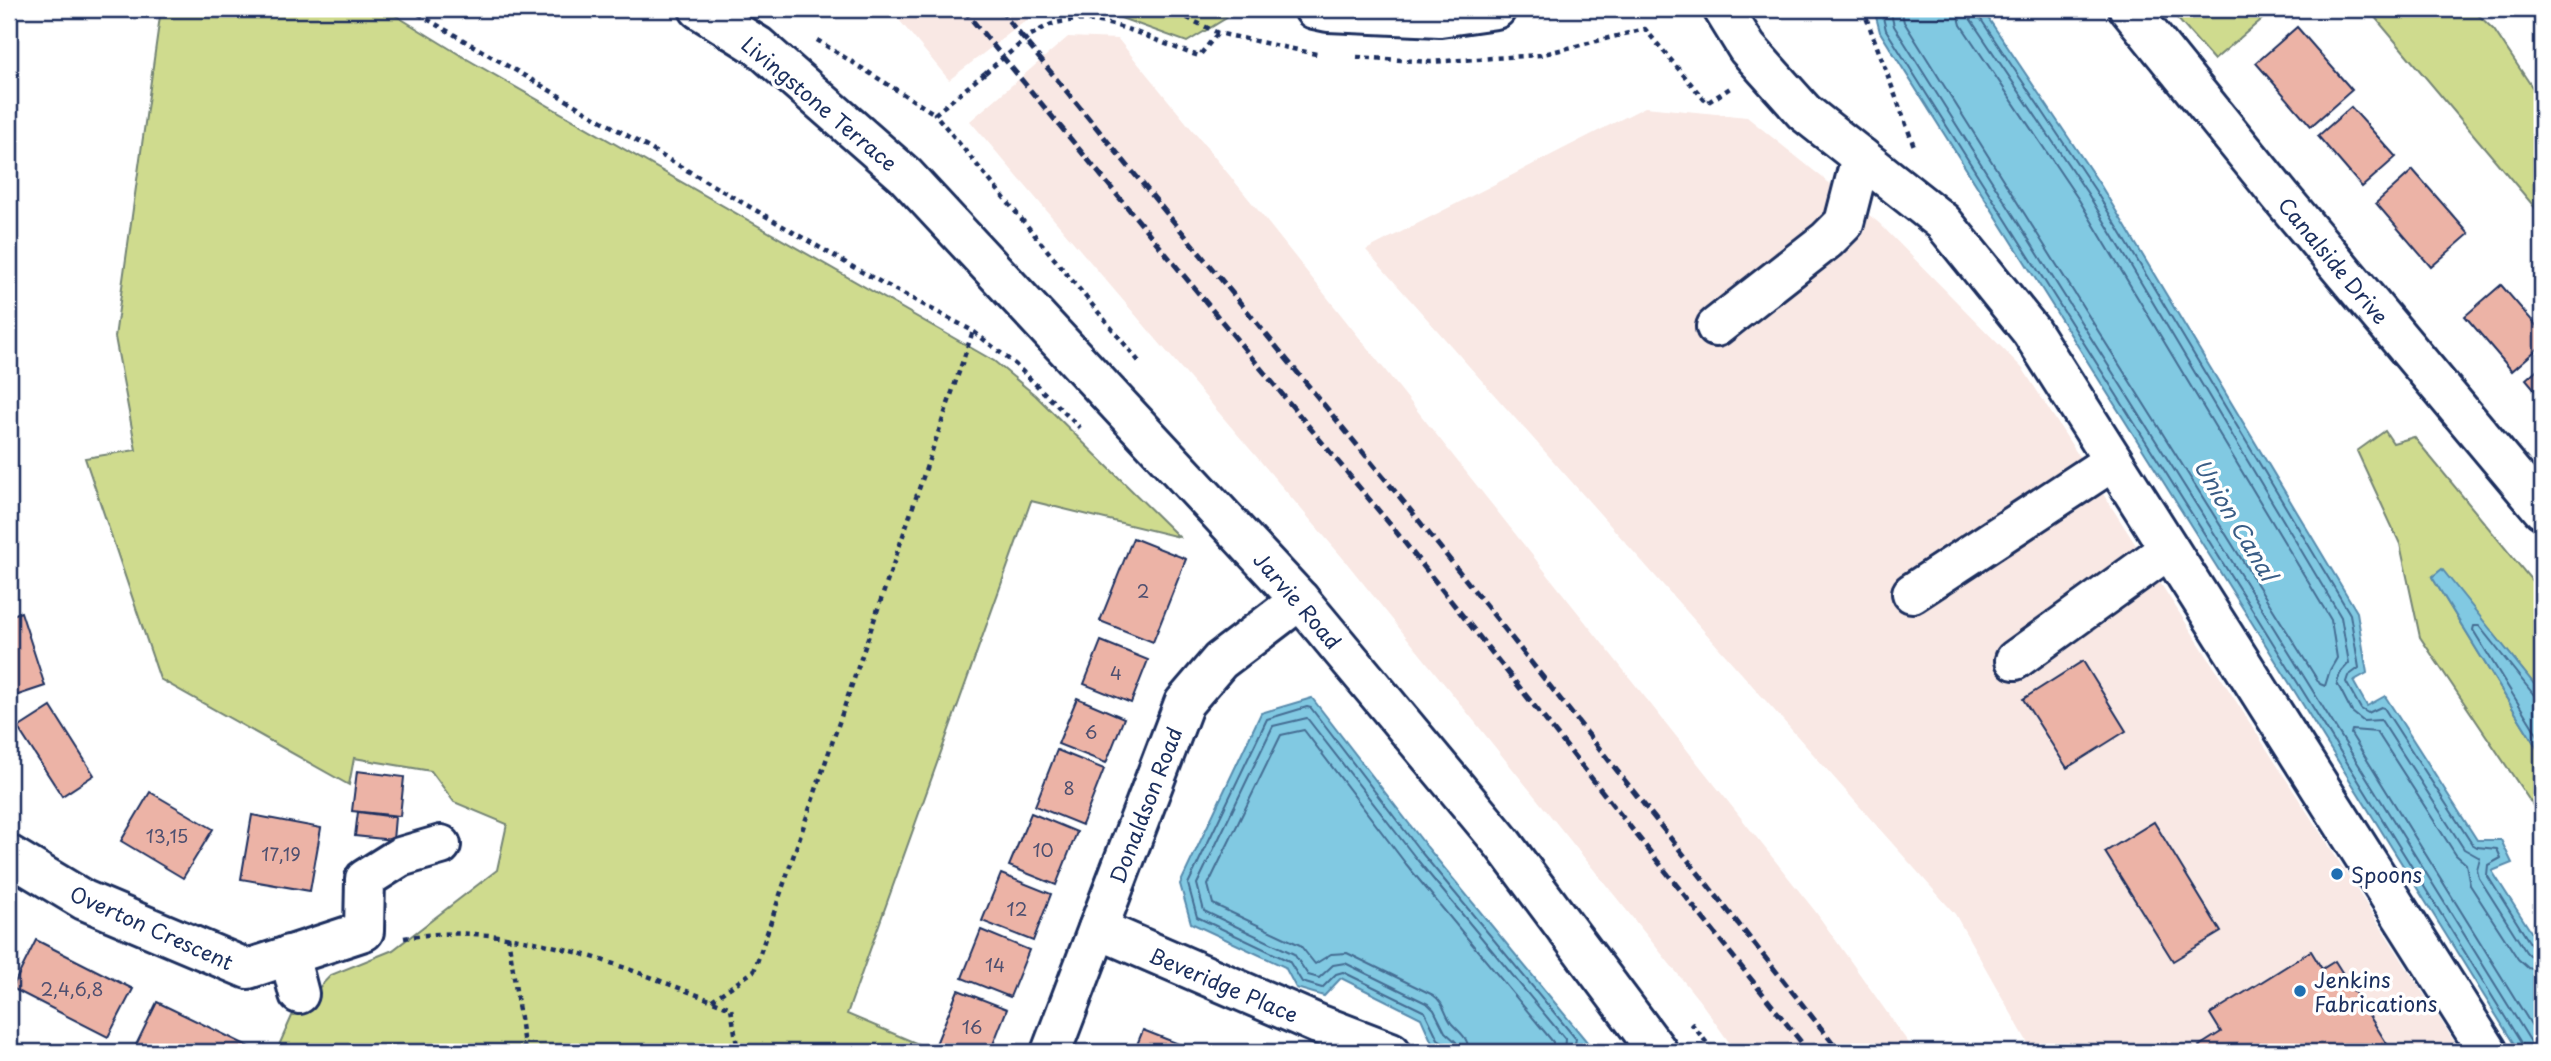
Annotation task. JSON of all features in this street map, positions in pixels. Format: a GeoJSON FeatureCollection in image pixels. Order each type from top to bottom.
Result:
{"type":"FeatureCollection","features":[{"type":"Feature","properties":{"kind":"street","name":"Livingstone Terrace"},"geometry":{"type":"LineString","coordinates":[[699,9],[758,46],[905,175]]}},
{"type":"Feature","properties":{"kind":"street"},"geometry":{"type":"LineString","coordinates":[[1314,9],[1328,12],[1440,17],[1496,9]]}},
{"type":"Feature","properties":{"kind":"street"},"geometry":{"type":"LineString","coordinates":[[1723,9],[1747,48],[1804,112],[1943,222],[2031,331],[2488,1052]]}},
{"type":"Feature","properties":{"kind":"street","name":"Canalside Drive"},"geometry":{"type":"LineString","coordinates":[[2129,9],[2281,197],[2542,509]]}},
{"type":"Feature","properties":{"kind":"street"},"geometry":{"type":"LineString","coordinates":[[1716,327],[1827,240],[1844,223],[1861,158]]}},
{"type":"Feature","properties":{"kind":"street","name":"Jarvie Road"},"geometry":{"type":"LineString","coordinates":[[905,175],[1300,600],[1503,844],[1658,1052]]}},
{"type":"Feature","properties":{"kind":"street"},"geometry":{"type":"LineString","coordinates":[[1912,593],[2113,461]]}},
{"type":"Feature","properties":{"kind":"street"},"geometry":{"type":"LineString","coordinates":[[2015,660],[2169,549]]}},
{"type":"Feature","properties":{"kind":"street","name":"Donaldson Road"},"geometry":{"type":"LineString","coordinates":[[1051,1052],[1184,703],[1220,661],[1300,600]]}},
{"type":"Feature","properties":{"kind":"street","name":"Overton Crescent"},"geometry":{"type":"LineString","coordinates":[[12,866],[84,900],[248,969],[364,931],[365,879],[400,857],[441,845]]}},
{"type":"Feature","properties":{"kind":"street","name":"Beveridge Place"},"geometry":{"type":"LineString","coordinates":[[1098,929],[1318,1024],[1391,1052]]}},
{"type":"Feature","properties":{"kind":"street"},"geometry":{"type":"LineString","coordinates":[[289,955],[299,994]]}},
{"type":"Feature","properties":{"kind":"path"},"geometry":{"type":"LineString","coordinates":[[410,9],[860,271],[973,331],[1016,365],[1086,434]]}},
{"type":"Feature","properties":{"kind":"path"},"geometry":{"type":"LineString","coordinates":[[1863,9],[1914,148]]}},
{"type":"Feature","properties":{"kind":"path"},"geometry":{"type":"LineString","coordinates":[[985,73],[1031,35],[1054,23],[1081,20],[1121,26],[1199,56],[1218,33]]}},
{"type":"Feature","properties":{"kind":"path"},"geometry":{"type":"LineString","coordinates":[[809,36],[935,114]]}},
{"type":"Feature","properties":{"kind":"path"},"geometry":{"type":"LineString","coordinates":[[712,1000],[754,971],[973,331]]}},
{"type":"Feature","properties":{"kind":"path"},"geometry":{"type":"LineString","coordinates":[[392,940],[427,934],[508,936],[576,952],[731,1008],[738,1052]]}},
{"type":"Feature","properties":{"kind":"path"},"geometry":{"type":"LineString","coordinates":[[508,936],[526,1052]]}},
{"type":"Feature","properties":{"kind":"shaded area"},"geometry":{"type":"Polygon","coordinates":[[[890,9],[1041,9],[949,80],[890,9]]]}},
{"type":"Feature","properties":{"kind":"shaded area"},"geometry":{"type":"Polygon","coordinates":[[[1068,37],[1118,39],[1257,209],[1815,911],[1915,1052],[1736,1052],[1702,1004],[1342,557],[970,121],[1068,37]]]}},
{"type":"Feature","properties":{"kind":"shaded area"},"geometry":{"type":"Polygon","coordinates":[[[1645,107],[1747,117],[1879,223],[2023,369],[2461,1052],[2033,1052],[1955,914],[1366,250],[1645,107]]]}},
{"type":"Feature","properties":{"kind":"green space"},"geometry":{"type":"Polygon","coordinates":[[[161,9],[385,9],[465,58],[994,361],[1035,395],[1179,537],[1031,501],[847,1014],[937,1052],[276,1052],[292,1016],[331,975],[393,950],[497,870],[507,824],[454,802],[431,771],[354,758],[349,785],[160,679],[85,458],[136,450],[115,337],[161,9]]]}},
{"type":"Feature","properties":{"kind":"green space"},"geometry":{"type":"Polygon","coordinates":[[[1096,9],[1201,9],[1228,17],[1187,42],[1096,9]]]}},
{"type":"Feature","properties":{"kind":"green space"},"geometry":{"type":"Polygon","coordinates":[[[2169,9],[2274,9],[2214,60],[2169,9]]]}},
{"type":"Feature","properties":{"kind":"green space"},"geometry":{"type":"Polygon","coordinates":[[[2368,9],[2472,9],[2494,30],[2542,102],[2542,216],[2368,9]]]}},
{"type":"Feature","properties":{"kind":"green space"},"geometry":{"type":"Polygon","coordinates":[[[2385,431],[2393,443],[2414,437],[2542,593],[2542,694],[2442,570],[2432,577],[2542,756],[2542,819],[2420,637],[2400,544],[2357,451],[2385,431]]]}},
{"type":"Feature","properties":{"kind":"water","name":"Union Canal"},"geometry":{"type":"Polygon","coordinates":[[[1874,9],[1982,9],[2101,186],[2357,612],[2367,673],[2353,681],[2367,706],[2385,696],[2477,840],[2501,840],[2512,863],[2492,871],[2542,949],[2542,1052],[2519,1052],[1880,32],[1874,9]]]}},
{"type":"Feature","properties":{"kind":"water"},"geometry":{"type":"Polygon","coordinates":[[[2442,569],[2542,694],[2542,756],[2432,577],[2442,569]]]}},
{"type":"Feature","properties":{"kind":"water"},"geometry":{"type":"Polygon","coordinates":[[[1312,698],[1427,847],[1592,1048],[1549,1052],[1450,1052],[1433,1045],[1421,1018],[1341,978],[1324,996],[1296,988],[1285,967],[1191,923],[1180,884],[1261,713],[1312,698]]]}},
{"type":"Feature","properties":{"kind":"building"},"geometry":{"type":"Polygon","coordinates":[[[2297,27],[2352,90],[2311,126],[2256,63],[2297,27]]]}},
{"type":"Feature","properties":{"kind":"building"},"geometry":{"type":"Polygon","coordinates":[[[2351,107],[2396,157],[2362,187],[2318,136],[2351,107]]]}},
{"type":"Feature","properties":{"kind":"building"},"geometry":{"type":"Polygon","coordinates":[[[2413,170],[2469,234],[2431,267],[2376,203],[2413,170]]]}},
{"type":"Feature","properties":{"kind":"building"},"geometry":{"type":"Polygon","coordinates":[[[2501,285],[2542,332],[2542,345],[2512,371],[2465,316],[2501,285]]]}},
{"type":"Feature","properties":{"kind":"building"},"geometry":{"type":"Polygon","coordinates":[[[2542,365],[2542,398],[2526,379],[2542,365]]]}},
{"type":"Feature","properties":{"kind":"building"},"geometry":{"type":"Polygon","coordinates":[[[1133,538],[1186,559],[1153,642],[1100,621],[1133,538]]]}},
{"type":"Feature","properties":{"kind":"building"},"geometry":{"type":"Polygon","coordinates":[[[21,612],[45,686],[9,698],[9,616],[21,612]]]}},
{"type":"Feature","properties":{"kind":"building"},"geometry":{"type":"Polygon","coordinates":[[[1101,641],[1148,660],[1131,703],[1084,684],[1101,641]]]}},
{"type":"Feature","properties":{"kind":"building"},"geometry":{"type":"Polygon","coordinates":[[[2083,661],[2126,731],[2067,768],[2023,699],[2083,661]]]}},
{"type":"Feature","properties":{"kind":"building"},"geometry":{"type":"Polygon","coordinates":[[[1077,698],[1124,718],[1106,763],[1058,744],[1077,698]]]}},
{"type":"Feature","properties":{"kind":"building"},"geometry":{"type":"Polygon","coordinates":[[[51,707],[94,775],[62,796],[18,728],[51,707]]]}},
{"type":"Feature","properties":{"kind":"building"},"geometry":{"type":"Polygon","coordinates":[[[1057,750],[1104,769],[1082,825],[1035,806],[1057,750]]]}},
{"type":"Feature","properties":{"kind":"building"},"geometry":{"type":"Polygon","coordinates":[[[357,771],[404,777],[400,816],[352,811],[357,771]]]}},
{"type":"Feature","properties":{"kind":"building"},"geometry":{"type":"Polygon","coordinates":[[[150,792],[213,829],[183,878],[121,841],[150,792]]]}},
{"type":"Feature","properties":{"kind":"building"},"geometry":{"type":"Polygon","coordinates":[[[358,812],[395,817],[393,840],[355,836],[358,812]]]}},
{"type":"Feature","properties":{"kind":"building"},"geometry":{"type":"Polygon","coordinates":[[[1031,813],[1077,832],[1056,885],[1009,866],[1031,813]]]}},
{"type":"Feature","properties":{"kind":"building"},"geometry":{"type":"Polygon","coordinates":[[[252,815],[321,828],[310,891],[241,879],[252,815]]]}},
{"type":"Feature","properties":{"kind":"building"},"geometry":{"type":"Polygon","coordinates":[[[2154,822],[2221,932],[2173,961],[2105,852],[2154,822]]]}},
{"type":"Feature","properties":{"kind":"building"},"geometry":{"type":"Polygon","coordinates":[[[1001,874],[1051,894],[1033,941],[982,921],[1001,874]]]}},
{"type":"Feature","properties":{"kind":"building"},"geometry":{"type":"Polygon","coordinates":[[[981,930],[1029,950],[1010,997],[962,978],[981,930]]]}},
{"type":"Feature","properties":{"kind":"building"},"geometry":{"type":"Polygon","coordinates":[[[36,940],[133,989],[108,1037],[12,988],[36,940]]]}},
{"type":"Feature","properties":{"kind":"building","name":"Jenkins Fabrications"},"geometry":{"type":"Polygon","coordinates":[[[2311,951],[2322,969],[2335,961],[2392,1052],[2203,1052],[2199,1046],[2221,1032],[2210,1014],[2311,951]]]}},
{"type":"Feature","properties":{"kind":"building"},"geometry":{"type":"Polygon","coordinates":[[[958,990],[1007,1009],[990,1052],[958,1052],[936,1044],[958,990]]]}},
{"type":"Feature","properties":{"kind":"building"},"geometry":{"type":"Polygon","coordinates":[[[157,1002],[252,1048],[250,1052],[145,1052],[135,1047],[157,1002]]]}},
{"type":"Feature","properties":{"kind":"building"},"geometry":{"type":"Polygon","coordinates":[[[1143,1030],[1199,1052],[1134,1052],[1143,1030]]]}},
{"type":"Feature","properties":{"kind":"railway"},"geometry":{"type":"LineString","coordinates":[[963,9],[1393,528],[1809,1052]]}},
{"type":"Feature","properties":{"kind":"railway"},"geometry":{"type":"LineString","coordinates":[[999,9],[1412,512],[1840,1052]]}},
{"type":"Feature","properties":{"kind":"place","name":"Spoons"},"geometry":{"type":"Point","coordinates":[2337,874]}},
{"type":"Feature","properties":{"kind":"place","name":"Jenkins Fabrications"},"geometry":{"type":"Point","coordinates":[2300,991]}}]}
